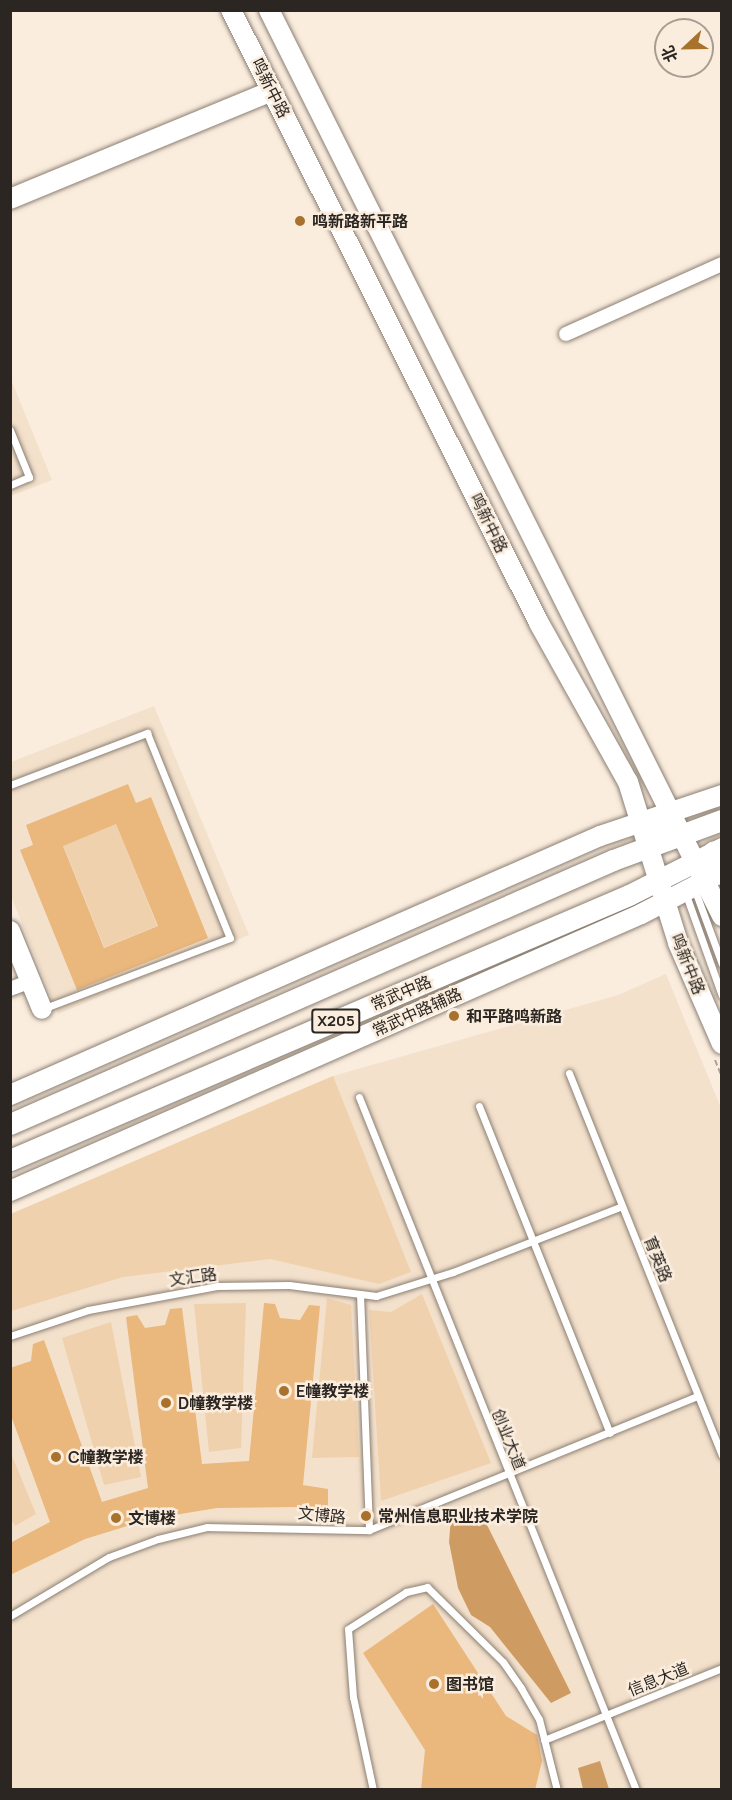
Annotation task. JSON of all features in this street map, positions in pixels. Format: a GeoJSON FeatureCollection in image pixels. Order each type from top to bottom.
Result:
{"type":"FeatureCollection","features":[{"type":"Feature","properties":{"kind":"main road","name":"鸣新中路"},"geometry":{"type":"LineString","coordinates":[[231,10],[538,623],[628,782],[644,823],[662,890],[722,1044]]}},
{"type":"Feature","properties":{"kind":"main road","name":"鸣新中路"},"geometry":{"type":"LineString","coordinates":[[269,10],[686,836],[722,916]]}},
{"type":"Feature","properties":{"kind":"main road"},"geometry":{"type":"LineString","coordinates":[[10,199],[272,91]]}},
{"type":"Feature","properties":{"kind":"main road"},"geometry":{"type":"LineString","coordinates":[[10,1095],[600,836],[675,815],[722,795]]}},
{"type":"Feature","properties":{"kind":"main road","name":"X205"},"geometry":{"type":"LineString","coordinates":[[10,1124],[651,847],[686,836],[722,820]]}},
{"type":"Feature","properties":{"kind":"main road"},"geometry":{"type":"LineString","coordinates":[[644,823],[686,836]]}},
{"type":"Feature","properties":{"kind":"main road","name":"常武中路"},"geometry":{"type":"LineString","coordinates":[[10,1160],[662,890],[702,869]]}},
{"type":"Feature","properties":{"kind":"main road","name":"常武中路辅路"},"geometry":{"type":"LineString","coordinates":[[10,1191],[662,890]]}},
{"type":"Feature","properties":{"kind":"main road"},"geometry":{"type":"LineString","coordinates":[[10,931],[42,1009]]}},
{"type":"Feature","properties":{"kind":"street"},"geometry":{"type":"LineString","coordinates":[[566,334],[722,264]]}},
{"type":"Feature","properties":{"kind":"street"},"geometry":{"type":"LineString","coordinates":[[10,989],[31,981]]}},
{"type":"Feature","properties":{"kind":"lane"},"geometry":{"type":"LineString","coordinates":[[10,430],[29,477],[10,485]]}},
{"type":"Feature","properties":{"kind":"lane"},"geometry":{"type":"LineString","coordinates":[[10,785],[147,733],[230,938],[42,1009]]}},
{"type":"Feature","properties":{"kind":"lane"},"geometry":{"type":"LineString","coordinates":[[702,869],[722,964]]}},
{"type":"Feature","properties":{"kind":"lane"},"geometry":{"type":"LineString","coordinates":[[702,869],[722,996]]}},
{"type":"Feature","properties":{"kind":"lane","name":"育英路"},"geometry":{"type":"LineString","coordinates":[[569,1073],[722,1455]]}},
{"type":"Feature","properties":{"kind":"lane","name":"创业大道"},"geometry":{"type":"LineString","coordinates":[[359,1097],[636,1790]]}},
{"type":"Feature","properties":{"kind":"lane"},"geometry":{"type":"LineString","coordinates":[[479,1106],[610,1433]]}},
{"type":"Feature","properties":{"kind":"lane","name":"文汇路"},"geometry":{"type":"LineString","coordinates":[[10,1336],[88,1310],[217,1286],[290,1285],[384,1295],[432,1280],[622,1206]]}},
{"type":"Feature","properties":{"kind":"lane"},"geometry":{"type":"LineString","coordinates":[[360,1294],[369,1530]]}},
{"type":"Feature","properties":{"kind":"lane","name":"文博路"},"geometry":{"type":"LineString","coordinates":[[10,1616],[109,1557],[207,1527],[369,1530],[441,1503],[698,1396]]}},
{"type":"Feature","properties":{"kind":"lane"},"geometry":{"type":"LineString","coordinates":[[373,1790],[353,1697],[348,1629],[406,1592],[427,1587],[503,1662],[539,1719],[557,1790]]}},
{"type":"Feature","properties":{"kind":"lane","name":"信息大道"},"geometry":{"type":"LineString","coordinates":[[544,1740],[722,1668]]}},
{"type":"Feature","properties":{"kind":"shaded area"},"geometry":{"type":"Polygon","coordinates":[[[10,377],[52,480],[11,496],[10,496],[10,377]]]}},
{"type":"Feature","properties":{"kind":"shaded area"},"geometry":{"type":"Polygon","coordinates":[[[154,706],[249,935],[58,1014],[11,896],[11,762],[154,706]]]}},
{"type":"Feature","properties":{"kind":"shaded area"},"geometry":{"type":"Polygon","coordinates":[[[116,824],[157,926],[104,947],[63,845],[116,824]]]}},
{"type":"Feature","properties":{"kind":"shaded area","name":"常州信息职业技术学院"},"geometry":{"type":"Polygon","coordinates":[[[666,974],[721,1108],[721,1789],[11,1789],[10,1214],[333,1076],[618,995],[666,974]]]}},
{"type":"Feature","properties":{"kind":"shaded area"},"geometry":{"type":"Polygon","coordinates":[[[333,1076],[411,1272],[379,1284],[270,1259],[123,1277],[11,1311],[11,1214],[333,1076]]]}},
{"type":"Feature","properties":{"kind":"shaded area"},"geometry":{"type":"Polygon","coordinates":[[[422,1294],[491,1463],[381,1501],[369,1310],[391,1312],[422,1294]]]}},
{"type":"Feature","properties":{"kind":"shaded area"},"geometry":{"type":"Polygon","coordinates":[[[327,1298],[351,1305],[359,1457],[312,1458],[327,1298]]]}},
{"type":"Feature","properties":{"kind":"shaded area"},"geometry":{"type":"Polygon","coordinates":[[[246,1303],[241,1448],[209,1452],[194,1304],[246,1303]]]}},
{"type":"Feature","properties":{"kind":"shaded area"},"geometry":{"type":"Polygon","coordinates":[[[111,1322],[141,1477],[104,1485],[62,1338],[111,1322]]]}},
{"type":"Feature","properties":{"kind":"shaded area"},"geometry":{"type":"Polygon","coordinates":[[[10,1451],[36,1514],[15,1526],[11,1520],[10,1451]]]}},
{"type":"Feature","properties":{"kind":"shaded area"},"geometry":{"type":"Polygon","coordinates":[[[478,1507],[571,1693],[551,1703],[490,1627],[471,1615],[458,1588],[449,1542],[451,1517],[478,1507]]]}},
{"type":"Feature","properties":{"kind":"shaded area"},"geometry":{"type":"Polygon","coordinates":[[[600,1761],[609,1789],[583,1789],[578,1768],[600,1761]]]}},
{"type":"Feature","properties":{"kind":"building"},"geometry":{"type":"Polygon","coordinates":[[[128,784],[136,803],[151,797],[208,938],[77,990],[20,850],[33,845],[26,825],[128,784]],[[116,824],[63,846],[104,948],[158,926],[116,824]]]}},
{"type":"Feature","properties":{"kind":"building"},"geometry":{"type":"Polygon","coordinates":[[[264,1303],[275,1304],[280,1318],[300,1320],[309,1305],[320,1306],[303,1485],[328,1489],[328,1518],[298,1507],[217,1508],[150,1519],[85,1539],[10,1575],[10,1543],[50,1522],[10,1413],[10,1368],[31,1361],[33,1344],[44,1340],[102,1502],[148,1488],[126,1317],[137,1315],[145,1328],[165,1325],[170,1309],[182,1308],[202,1464],[249,1461],[264,1303]]]}},
{"type":"Feature","properties":{"kind":"building","name":"图书馆"},"geometry":{"type":"Polygon","coordinates":[[[433,1604],[506,1716],[537,1735],[542,1761],[535,1790],[421,1790],[425,1750],[363,1653],[433,1604]]]}},
{"type":"Feature","properties":{"kind":"place","name":"鸣新路新平路"},"geometry":{"type":"Point","coordinates":[300,221]}},
{"type":"Feature","properties":{"kind":"place","name":"和平路鸣新路"},"geometry":{"type":"Point","coordinates":[454,1016]}},
{"type":"Feature","properties":{"kind":"place","name":"E幢教学楼"},"geometry":{"type":"Point","coordinates":[284,1391]}},
{"type":"Feature","properties":{"kind":"place","name":"D幢教学楼"},"geometry":{"type":"Point","coordinates":[166,1403]}},
{"type":"Feature","properties":{"kind":"place","name":"C幢教学楼"},"geometry":{"type":"Point","coordinates":[56,1457]}},
{"type":"Feature","properties":{"kind":"place","name":"常州信息职业技术学院"},"geometry":{"type":"Point","coordinates":[366,1516]}},
{"type":"Feature","properties":{"kind":"place","name":"文博楼"},"geometry":{"type":"Point","coordinates":[116,1518]}},
{"type":"Feature","properties":{"kind":"place","name":"图书馆"},"geometry":{"type":"Point","coordinates":[434,1684]}}]}
